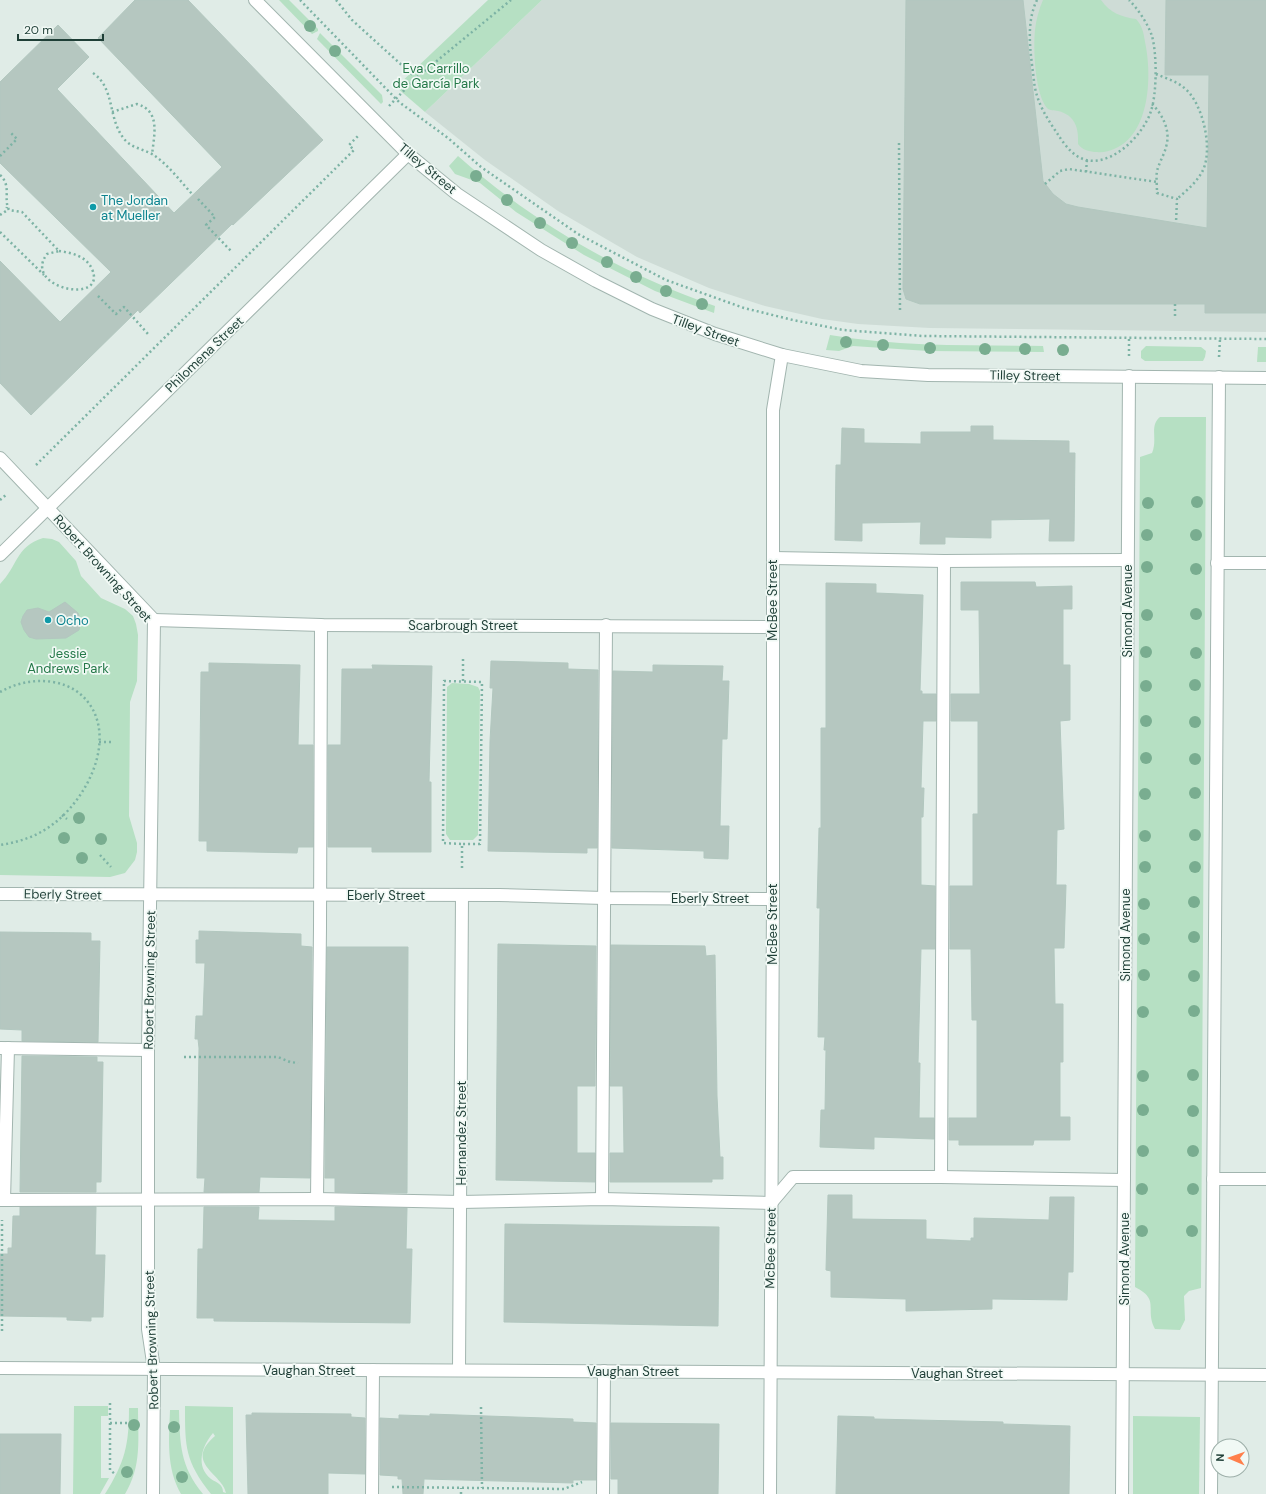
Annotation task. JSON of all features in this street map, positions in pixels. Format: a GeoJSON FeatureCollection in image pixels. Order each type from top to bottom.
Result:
{"type":"FeatureCollection","features":[{"type":"Feature","properties":{"kind":"street","name":"Tilley Street"},"geometry":{"type":"LineString","coordinates":[[255,0],[408,154],[457,194],[541,250],[596,281],[652,309],[715,334],[782,355],[862,371],[928,375],[1266,378]]}},
{"type":"Feature","properties":{"kind":"street","name":"Philomena Street"},"geometry":{"type":"LineString","coordinates":[[0,555],[408,154]]}},
{"type":"Feature","properties":{"kind":"street","name":"McBee Street"},"geometry":{"type":"LineString","coordinates":[[770,1494],[769,1372],[773,899],[773,410],[782,355]]}},
{"type":"Feature","properties":{"kind":"street","name":"Simond Avenue"},"geometry":{"type":"LineString","coordinates":[[1122,1494],[1129,376]]}},
{"type":"Feature","properties":{"kind":"street"},"geometry":{"type":"LineString","coordinates":[[1211,1494],[1219,377]]}},
{"type":"Feature","properties":{"kind":"street","name":"Robert Browning Street"},"geometry":{"type":"LineString","coordinates":[[0,458],[154,620],[148,1050],[148,1329],[154,1369],[153,1494]]}},
{"type":"Feature","properties":{"kind":"street"},"geometry":{"type":"LineString","coordinates":[[773,558],[944,561],[1127,560]]}},
{"type":"Feature","properties":{"kind":"street"},"geometry":{"type":"LineString","coordinates":[[941,1177],[944,561]]}},
{"type":"Feature","properties":{"kind":"street"},"geometry":{"type":"LineString","coordinates":[[1217,563],[1266,563]]}},
{"type":"Feature","properties":{"kind":"street","name":"Scarbrough Street"},"geometry":{"type":"LineString","coordinates":[[154,620],[320,625],[606,625],[772,627]]}},
{"type":"Feature","properties":{"kind":"street"},"geometry":{"type":"LineString","coordinates":[[317,1199],[320,895],[320,625]]}},
{"type":"Feature","properties":{"kind":"street"},"geometry":{"type":"LineString","coordinates":[[602,1199],[606,625]]}},
{"type":"Feature","properties":{"kind":"street","name":"Eberly Street"},"geometry":{"type":"LineString","coordinates":[[0,894],[462,895],[773,899]]}},
{"type":"Feature","properties":{"kind":"street","name":"Hernandez Street"},"geometry":{"type":"LineString","coordinates":[[459,1370],[462,895]]}},
{"type":"Feature","properties":{"kind":"street"},"geometry":{"type":"LineString","coordinates":[[148,1050],[4,1048],[2,1200],[317,1199],[461,1202],[602,1199],[771,1203],[793,1177],[941,1177],[1124,1180]]}},
{"type":"Feature","properties":{"kind":"street"},"geometry":{"type":"LineString","coordinates":[[1213,1179],[1266,1179]]}},
{"type":"Feature","properties":{"kind":"street","name":"Vaughan Street"},"geometry":{"type":"LineString","coordinates":[[0,1368],[1266,1375]]}},
{"type":"Feature","properties":{"kind":"street"},"geometry":{"type":"LineString","coordinates":[[372,1490],[373,1370]]}},
{"type":"Feature","properties":{"kind":"street"},"geometry":{"type":"LineString","coordinates":[[603,1494],[604,1371]]}},
{"type":"Feature","properties":{"kind":"path"},"geometry":{"type":"LineString","coordinates":[[300,0],[396,99],[448,138],[481,167],[578,234],[666,280],[744,308],[843,330],[923,336],[1266,339]]}},
{"type":"Feature","properties":{"kind":"path"},"geometry":{"type":"LineString","coordinates":[[336,0],[352,20],[416,78]]}},
{"type":"Feature","properties":{"kind":"path"},"geometry":{"type":"LineString","coordinates":[[391,104],[416,78],[511,0]]}},
{"type":"Feature","properties":{"kind":"path"},"geometry":{"type":"LineString","coordinates":[[1037,0],[1030,22],[1035,89],[1043,112],[1063,142],[1077,156],[1092,160],[1110,157],[1124,150],[1139,133],[1151,111],[1156,74],[1152,35],[1136,8],[1129,0]]}},
{"type":"Feature","properties":{"kind":"path"},"geometry":{"type":"LineString","coordinates":[[93,73],[101,78],[107,88],[112,112],[118,129],[125,140],[132,146],[152,155],[168,167],[193,195]]}},
{"type":"Feature","properties":{"kind":"path"},"geometry":{"type":"LineString","coordinates":[[1156,74],[1184,87],[1197,105],[1205,125],[1206,155],[1202,172],[1191,187],[1177,199],[1176,223]]}},
{"type":"Feature","properties":{"kind":"path"},"geometry":{"type":"LineString","coordinates":[[112,112],[137,104],[150,110],[153,117],[154,127],[152,155]]}},
{"type":"Feature","properties":{"kind":"path"},"geometry":{"type":"LineString","coordinates":[[1152,104],[1160,112],[1166,126],[1168,138],[1167,147],[1157,171],[1158,193],[1177,199]]}},
{"type":"Feature","properties":{"kind":"path"},"geometry":{"type":"LineString","coordinates":[[31,469],[354,150],[349,145],[364,130]]}},
{"type":"Feature","properties":{"kind":"path"},"geometry":{"type":"LineString","coordinates":[[0,156],[17,140],[10,132]]}},
{"type":"Feature","properties":{"kind":"path"},"geometry":{"type":"LineString","coordinates":[[899,143],[900,313]]}},
{"type":"Feature","properties":{"kind":"path"},"geometry":{"type":"LineString","coordinates":[[1086,172],[1087,159]]}},
{"type":"Feature","properties":{"kind":"path"},"geometry":{"type":"LineString","coordinates":[[1045,184],[1060,171],[1069,169],[1157,182]]}},
{"type":"Feature","properties":{"kind":"path"},"geometry":{"type":"LineString","coordinates":[[0,175],[7,184],[6,211],[0,215]]}},
{"type":"Feature","properties":{"kind":"path"},"geometry":{"type":"LineString","coordinates":[[198,199],[215,217],[206,225],[232,252]]}},
{"type":"Feature","properties":{"kind":"path"},"geometry":{"type":"LineString","coordinates":[[7,206],[9,210],[13,212],[22,212],[59,251]]}},
{"type":"Feature","properties":{"kind":"path"},"geometry":{"type":"LineString","coordinates":[[0,232],[46,277],[54,284],[80,290],[91,289],[94,274],[90,264],[84,259],[76,255],[59,251],[47,254],[42,260],[42,269],[46,277]]}},
{"type":"Feature","properties":{"kind":"path"},"geometry":{"type":"LineString","coordinates":[[98,296],[116,314],[124,307],[148,334]]}},
{"type":"Feature","properties":{"kind":"path"},"geometry":{"type":"LineString","coordinates":[[1175,304],[1175,316]]}},
{"type":"Feature","properties":{"kind":"path"},"geometry":{"type":"LineString","coordinates":[[463,656],[463,681]]}},
{"type":"Feature","properties":{"kind":"path"},"geometry":{"type":"LineString","coordinates":[[0,692],[11,686],[32,681],[59,683],[78,691],[89,703],[100,731],[99,755],[93,773],[79,796],[62,815],[42,832],[18,842],[0,845]]}},
{"type":"Feature","properties":{"kind":"path"},"geometry":{"type":"LineString","coordinates":[[444,681],[482,682],[480,844],[462,844],[443,844],[444,681]]}},
{"type":"Feature","properties":{"kind":"path"},"geometry":{"type":"LineString","coordinates":[[99,742],[114,742]]}},
{"type":"Feature","properties":{"kind":"path"},"geometry":{"type":"LineString","coordinates":[[62,815],[67,819]]}},
{"type":"Feature","properties":{"kind":"path"},"geometry":{"type":"LineString","coordinates":[[462,844],[462,868]]}},
{"type":"Feature","properties":{"kind":"path"},"geometry":{"type":"LineString","coordinates":[[100,855],[111,867]]}},
{"type":"Feature","properties":{"kind":"path"},"geometry":{"type":"LineString","coordinates":[[184,1057],[278,1057],[290,1062],[318,1063]]}},
{"type":"Feature","properties":{"kind":"path"},"geometry":{"type":"LineString","coordinates":[[2,1200],[2,1331]]}},
{"type":"Feature","properties":{"kind":"path"},"geometry":{"type":"LineString","coordinates":[[110,1403],[110,1470],[115,1474]]}},
{"type":"Feature","properties":{"kind":"path"},"geometry":{"type":"LineString","coordinates":[[481,1407],[482,1488]]}},
{"type":"Feature","properties":{"kind":"path"},"geometry":{"type":"LineString","coordinates":[[110,1423],[127,1423]]}},
{"type":"Feature","properties":{"kind":"path"},"geometry":{"type":"LineString","coordinates":[[372,1490],[461,1488],[564,1489],[586,1481],[603,1482]]}},
{"type":"Feature","properties":{"kind":"path"},"geometry":{"type":"LineString","coordinates":[[461,1488],[461,1494]]}},
{"type":"Feature","properties":{"kind":"path"},"geometry":{"type":"LineString","coordinates":[[510,1488],[510,1494]]}},
{"type":"Feature","properties":{"kind":"shaded area"},"geometry":{"type":"Polygon","coordinates":[[[542,0],[1266,0],[1266,332],[930,328],[858,324],[822,319],[765,306],[709,288],[637,257],[558,211],[485,160],[425,112],[542,0]]]}},
{"type":"Feature","properties":{"kind":"green space"},"geometry":{"type":"Polygon","coordinates":[[[279,0],[289,0],[318,29],[318,31],[312,34],[279,0]]]}},
{"type":"Feature","properties":{"kind":"green space","name":"Eva Carrillo de García Park"},"geometry":{"type":"Polygon","coordinates":[[[488,0],[542,0],[425,112],[396,87],[488,0]]]}},
{"type":"Feature","properties":{"kind":"green space"},"geometry":{"type":"Polygon","coordinates":[[[1043,0],[1101,0],[1108,8],[1117,14],[1136,19],[1141,27],[1145,39],[1148,70],[1146,102],[1142,117],[1135,130],[1126,141],[1114,149],[1106,152],[1099,152],[1089,151],[1082,148],[1078,144],[1077,128],[1072,119],[1064,113],[1048,109],[1043,101],[1037,82],[1034,48],[1036,22],[1043,0]]]}},
{"type":"Feature","properties":{"kind":"green space"},"geometry":{"type":"Polygon","coordinates":[[[320,33],[382,95],[383,102],[381,104],[317,39],[320,33]]]}},
{"type":"Feature","properties":{"kind":"green space"},"geometry":{"type":"Polygon","coordinates":[[[458,156],[516,203],[579,244],[645,278],[715,306],[714,313],[655,291],[584,255],[516,212],[480,183],[455,174],[449,166],[458,156]]]}},
{"type":"Feature","properties":{"kind":"green space"},"geometry":{"type":"Polygon","coordinates":[[[830,335],[883,342],[1043,346],[1044,352],[928,351],[853,346],[839,351],[826,350],[830,335]]]}},
{"type":"Feature","properties":{"kind":"green space"},"geometry":{"type":"Polygon","coordinates":[[[1146,346],[1201,347],[1206,351],[1203,361],[1145,361],[1141,358],[1141,351],[1146,346]]]}},
{"type":"Feature","properties":{"kind":"green space"},"geometry":{"type":"Polygon","coordinates":[[[1258,347],[1266,347],[1266,362],[1257,362],[1258,347]]]}},
{"type":"Feature","properties":{"kind":"green space"},"geometry":{"type":"Polygon","coordinates":[[[1160,417],[1206,417],[1201,1288],[1189,1291],[1184,1296],[1185,1320],[1180,1330],[1155,1329],[1152,1322],[1151,1305],[1148,1296],[1135,1287],[1140,457],[1152,453],[1154,448],[1155,424],[1160,417]]]}},
{"type":"Feature","properties":{"kind":"green space","name":"Jessie Andrews Park"},"geometry":{"type":"Polygon","coordinates":[[[43,538],[52,539],[59,542],[76,561],[81,576],[101,598],[125,609],[133,616],[136,624],[138,635],[137,681],[130,702],[129,816],[137,843],[137,852],[135,860],[125,873],[110,877],[0,875],[0,584],[27,546],[43,538]]]}},
{"type":"Feature","properties":{"kind":"green space"},"geometry":{"type":"Polygon","coordinates":[[[452,683],[469,684],[478,687],[480,691],[478,835],[473,840],[450,840],[446,834],[447,687],[452,683]]]}},
{"type":"Feature","properties":{"kind":"green space"},"geometry":{"type":"Polygon","coordinates":[[[74,1406],[108,1406],[108,1416],[101,1416],[101,1478],[109,1478],[100,1494],[73,1494],[74,1406]]]}},
{"type":"Feature","properties":{"kind":"green space"},"geometry":{"type":"Polygon","coordinates":[[[185,1406],[233,1407],[233,1494],[211,1494],[196,1472],[191,1462],[186,1443],[185,1406]],[[213,1433],[203,1450],[202,1462],[203,1468],[206,1474],[221,1485],[223,1492],[226,1493],[219,1480],[207,1468],[204,1461],[203,1454],[206,1445],[215,1436],[213,1433]]]}},
{"type":"Feature","properties":{"kind":"green space"},"geometry":{"type":"Polygon","coordinates":[[[129,1408],[138,1408],[137,1463],[125,1494],[105,1494],[117,1472],[127,1443],[129,1408]]]}},
{"type":"Feature","properties":{"kind":"green space"},"geometry":{"type":"Polygon","coordinates":[[[170,1410],[179,1410],[183,1454],[195,1484],[203,1494],[181,1494],[176,1484],[170,1453],[170,1410]]]}},
{"type":"Feature","properties":{"kind":"green space"},"geometry":{"type":"Polygon","coordinates":[[[1133,1416],[1200,1417],[1199,1494],[1133,1494],[1133,1416]]]}},
{"type":"Feature","properties":{"kind":"building","name":"The Jordan at Mueller"},"geometry":{"type":"Polygon","coordinates":[[[135,0],[188,0],[323,140],[233,225],[232,224],[140,313],[138,310],[31,415],[0,383],[0,261],[60,322],[111,272],[0,163],[0,82],[58,25],[89,57],[57,89],[174,213],[222,167],[98,38],[135,0]]]}},
{"type":"Feature","properties":{"kind":"building"},"geometry":{"type":"Polygon","coordinates":[[[906,0],[1023,0],[1043,181],[1053,194],[1066,204],[1078,207],[1207,228],[1209,75],[1165,75],[1166,0],[1266,0],[1266,313],[1205,313],[1205,304],[920,304],[906,299],[903,289],[906,0]]]}},
{"type":"Feature","properties":{"kind":"building"},"geometry":{"type":"Polygon","coordinates":[[[971,426],[993,426],[993,440],[1069,441],[1069,453],[1075,453],[1074,541],[1049,541],[1050,519],[991,520],[991,538],[945,537],[945,544],[920,544],[921,522],[862,523],[862,541],[835,540],[836,465],[841,465],[842,428],[864,429],[864,443],[921,444],[921,432],[971,432],[971,426]]]}},
{"type":"Feature","properties":{"kind":"building"},"geometry":{"type":"Polygon","coordinates":[[[961,582],[1035,582],[1036,587],[1072,586],[1072,609],[1063,609],[1063,665],[1070,665],[1070,720],[1060,721],[1064,829],[1057,830],[1056,885],[1066,885],[1064,948],[1054,948],[1055,1004],[1063,1004],[1063,1062],[1060,1062],[1060,1117],[1070,1117],[1070,1140],[1034,1140],[1033,1145],[959,1145],[959,1140],[949,1140],[949,1118],[977,1118],[977,1020],[972,1020],[971,949],[950,949],[950,886],[973,886],[973,814],[978,814],[978,721],[951,721],[951,694],[980,694],[979,610],[961,610],[961,582]]]}},
{"type":"Feature","properties":{"kind":"building"},"geometry":{"type":"Polygon","coordinates":[[[826,583],[876,584],[876,593],[923,595],[920,691],[922,691],[922,694],[936,694],[936,721],[923,721],[921,788],[924,788],[923,817],[921,817],[921,885],[935,886],[935,949],[921,949],[918,1063],[920,1063],[919,1118],[934,1118],[934,1139],[874,1137],[874,1149],[820,1147],[821,1110],[825,1110],[826,1050],[824,1050],[825,1037],[818,1037],[820,908],[817,908],[819,828],[821,828],[821,728],[826,728],[826,583]]]}},
{"type":"Feature","properties":{"kind":"building"},"geometry":{"type":"Polygon","coordinates":[[[65,602],[78,613],[81,621],[79,630],[66,638],[36,639],[29,637],[21,622],[27,610],[38,608],[49,612],[65,602]]]}},
{"type":"Feature","properties":{"kind":"building"},"geometry":{"type":"Polygon","coordinates":[[[491,661],[568,663],[568,669],[598,670],[597,848],[587,848],[587,853],[488,851],[490,741],[493,688],[490,688],[491,661]]]}},
{"type":"Feature","properties":{"kind":"building"},"geometry":{"type":"Polygon","coordinates":[[[209,663],[300,665],[298,745],[313,745],[313,847],[298,847],[297,853],[207,851],[207,841],[199,841],[201,672],[209,672],[209,663]]]}},
{"type":"Feature","properties":{"kind":"building"},"geometry":{"type":"Polygon","coordinates":[[[372,665],[432,666],[429,782],[431,782],[431,852],[372,852],[372,847],[328,847],[328,745],[341,745],[342,669],[373,669],[372,665]]]}},
{"type":"Feature","properties":{"kind":"building"},"geometry":{"type":"Polygon","coordinates":[[[653,665],[723,666],[722,681],[729,681],[727,739],[722,739],[720,826],[729,826],[728,859],[704,858],[704,851],[612,848],[613,671],[653,672],[653,665]]]}},
{"type":"Feature","properties":{"kind":"building"},"geometry":{"type":"Polygon","coordinates":[[[199,931],[301,934],[301,946],[312,947],[310,1178],[260,1177],[259,1192],[204,1192],[205,1178],[197,1178],[199,1048],[198,1039],[195,1039],[196,1016],[203,1016],[205,963],[196,963],[196,940],[199,940],[199,931]]]}},
{"type":"Feature","properties":{"kind":"building"},"geometry":{"type":"Polygon","coordinates":[[[0,932],[91,933],[91,941],[100,941],[98,1042],[22,1041],[22,1030],[0,1029],[0,932]]]}},
{"type":"Feature","properties":{"kind":"building"},"geometry":{"type":"Polygon","coordinates":[[[498,944],[596,946],[595,1086],[577,1086],[577,1153],[595,1153],[595,1182],[496,1180],[498,944]]]}},
{"type":"Feature","properties":{"kind":"building"},"geometry":{"type":"Polygon","coordinates":[[[611,945],[705,946],[706,956],[715,955],[717,1096],[720,1157],[723,1157],[723,1179],[712,1179],[712,1182],[610,1182],[610,1153],[624,1153],[623,1086],[610,1086],[611,945]]]}},
{"type":"Feature","properties":{"kind":"building"},"geometry":{"type":"Polygon","coordinates":[[[327,947],[408,947],[407,1193],[335,1192],[335,1178],[325,1178],[327,947]]]}},
{"type":"Feature","properties":{"kind":"building"},"geometry":{"type":"Polygon","coordinates":[[[22,1056],[97,1057],[97,1062],[103,1062],[101,1182],[96,1182],[96,1192],[20,1192],[22,1056]]]}},
{"type":"Feature","properties":{"kind":"building"},"geometry":{"type":"Polygon","coordinates":[[[828,1195],[852,1195],[852,1219],[926,1220],[926,1239],[971,1241],[971,1238],[974,1238],[974,1218],[1049,1220],[1050,1197],[1074,1197],[1073,1272],[1068,1272],[1067,1300],[992,1299],[992,1309],[906,1311],[906,1299],[831,1297],[831,1271],[826,1270],[828,1195]]]}},
{"type":"Feature","properties":{"kind":"building"},"geometry":{"type":"Polygon","coordinates":[[[20,1207],[96,1207],[95,1255],[105,1255],[103,1317],[91,1317],[91,1321],[67,1320],[67,1317],[0,1316],[0,1254],[8,1254],[8,1248],[12,1248],[13,1216],[20,1216],[20,1207]]]}},
{"type":"Feature","properties":{"kind":"building"},"geometry":{"type":"Polygon","coordinates":[[[204,1207],[259,1207],[258,1220],[335,1221],[335,1207],[407,1208],[406,1249],[412,1249],[410,1323],[214,1321],[214,1318],[197,1318],[198,1249],[203,1249],[204,1207]]]}},
{"type":"Feature","properties":{"kind":"building"},"geometry":{"type":"Polygon","coordinates":[[[505,1224],[719,1227],[718,1326],[504,1322],[505,1224]]]}},
{"type":"Feature","properties":{"kind":"building"},"geometry":{"type":"Polygon","coordinates":[[[252,1413],[351,1414],[351,1417],[365,1418],[365,1474],[328,1473],[328,1494],[248,1494],[246,1415],[252,1415],[252,1413]]]}},
{"type":"Feature","properties":{"kind":"building"},"geometry":{"type":"Polygon","coordinates":[[[430,1414],[573,1419],[573,1422],[596,1423],[596,1480],[573,1480],[573,1483],[424,1479],[423,1494],[403,1494],[402,1479],[398,1479],[398,1476],[380,1475],[380,1418],[399,1419],[399,1415],[430,1416],[430,1414]]]}},
{"type":"Feature","properties":{"kind":"building"},"geometry":{"type":"Polygon","coordinates":[[[838,1416],[874,1417],[874,1419],[1003,1422],[1003,1424],[1070,1426],[1069,1494],[836,1494],[838,1416]]]}},
{"type":"Feature","properties":{"kind":"building"},"geometry":{"type":"Polygon","coordinates":[[[611,1423],[719,1424],[718,1494],[618,1494],[618,1479],[611,1479],[611,1423]]]}},
{"type":"Feature","properties":{"kind":"building"},"geometry":{"type":"Polygon","coordinates":[[[0,1434],[61,1434],[60,1494],[0,1494],[0,1434]]]}},
{"type":"Feature","properties":{"kind":"place","name":"The Jordan at Mueller"},"geometry":{"type":"Point","coordinates":[93,207]}},
{"type":"Feature","properties":{"kind":"place","name":"Ocho"},"geometry":{"type":"Point","coordinates":[48,620]}}]}
